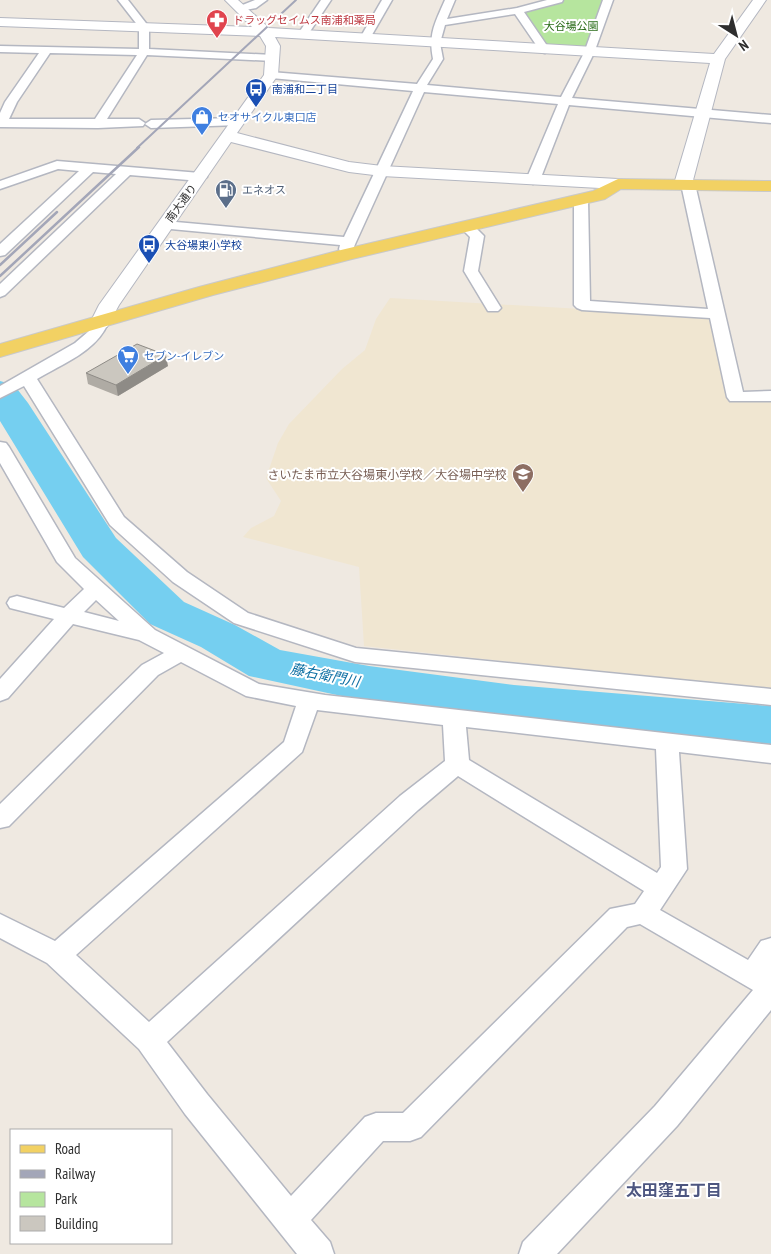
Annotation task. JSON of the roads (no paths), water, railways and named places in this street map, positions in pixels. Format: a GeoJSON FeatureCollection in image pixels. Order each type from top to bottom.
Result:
{"type":"FeatureCollection","features":[{"type":"Feature","properties":{"kind":"main road"},"geometry":{"type":"LineString","coordinates":[[5,350],[349,248],[467,227],[599,195],[618,184],[771,186]]}},
{"type":"Feature","properties":{"kind":"street"},"geometry":{"type":"LineString","coordinates":[[98,124],[144,52],[144,27],[123,0]]}},
{"type":"Feature","properties":{"kind":"street"},"geometry":{"type":"LineString","coordinates":[[236,4],[250,6],[262,0]]}},
{"type":"Feature","properties":{"kind":"street"},"geometry":{"type":"LineString","coordinates":[[302,34],[326,0]]}},
{"type":"Feature","properties":{"kind":"street"},"geometry":{"type":"LineString","coordinates":[[366,38],[387,0]]}},
{"type":"Feature","properties":{"kind":"street"},"geometry":{"type":"LineString","coordinates":[[165,225],[349,248],[420,88],[438,59],[435,43],[440,23],[450,0]]}},
{"type":"Feature","properties":{"kind":"street"},"geometry":{"type":"LineString","coordinates":[[440,23],[518,11],[558,0]]}},
{"type":"Feature","properties":{"kind":"street"},"geometry":{"type":"LineString","coordinates":[[533,180],[565,101],[589,53],[608,0]]}},
{"type":"Feature","properties":{"kind":"street"},"geometry":{"type":"LineString","coordinates":[[771,1],[760,0],[718,59],[686,184],[736,397],[771,396]]}},
{"type":"Feature","properties":{"kind":"street","name":"南大通り"},"geometry":{"type":"LineString","coordinates":[[100,322],[109,305],[271,75],[273,46],[265,32],[236,4]]}},
{"type":"Feature","properties":{"kind":"street"},"geometry":{"type":"LineString","coordinates":[[518,11],[545,50]]}},
{"type":"Feature","properties":{"kind":"street"},"geometry":{"type":"LineString","coordinates":[[0,22],[265,32],[589,53],[718,59]]}},
{"type":"Feature","properties":{"kind":"street"},"geometry":{"type":"LineString","coordinates":[[0,49],[144,52],[273,58]]}},
{"type":"Feature","properties":{"kind":"street"},"geometry":{"type":"LineString","coordinates":[[46,49],[11,102],[0,123],[145,123],[232,129],[348,167],[382,172],[618,184]]}},
{"type":"Feature","properties":{"kind":"street"},"geometry":{"type":"LineString","coordinates":[[271,75],[771,119]]}},
{"type":"Feature","properties":{"kind":"street"},"geometry":{"type":"LineString","coordinates":[[0,185],[57,165],[200,177]]}},
{"type":"Feature","properties":{"kind":"street"},"geometry":{"type":"LineString","coordinates":[[0,252],[91,167]]}},
{"type":"Feature","properties":{"kind":"street"},"geometry":{"type":"LineString","coordinates":[[0,292],[127,171]]}},
{"type":"Feature","properties":{"kind":"street"},"geometry":{"type":"LineString","coordinates":[[580,199],[582,305],[716,314]]}},
{"type":"Feature","properties":{"kind":"street"},"geometry":{"type":"LineString","coordinates":[[467,227],[477,236],[471,271],[493,308]]}},
{"type":"Feature","properties":{"kind":"street"},"geometry":{"type":"LineString","coordinates":[[0,394],[81,346],[96,333],[100,322]]}},
{"type":"Feature","properties":{"kind":"street"},"geometry":{"type":"LineString","coordinates":[[23,380],[116,521],[180,577],[241,618],[355,655],[771,697]]}},
{"type":"Feature","properties":{"kind":"street"},"geometry":{"type":"LineString","coordinates":[[3,458],[67,562],[147,635]]}},
{"type":"Feature","properties":{"kind":"street"},"geometry":{"type":"LineString","coordinates":[[0,693],[69,615],[96,589]]}},
{"type":"Feature","properties":{"kind":"street"},"geometry":{"type":"LineString","coordinates":[[17,603],[147,635],[254,691],[309,700],[454,718],[771,754]]}},
{"type":"Feature","properties":{"kind":"street"},"geometry":{"type":"LineString","coordinates":[[0,819],[150,670],[181,653]]}},
{"type":"Feature","properties":{"kind":"street"},"geometry":{"type":"LineString","coordinates":[[57,955],[294,746],[309,700]]}},
{"type":"Feature","properties":{"kind":"street"},"geometry":{"type":"LineString","coordinates":[[454,718],[457,764]]}},
{"type":"Feature","properties":{"kind":"street"},"geometry":{"type":"LineString","coordinates":[[290,1220],[376,1127],[410,1127],[619,918],[642,913],[674,869],[667,741]]}},
{"type":"Feature","properties":{"kind":"street"},"geometry":{"type":"LineString","coordinates":[[457,764],[660,888]]}},
{"type":"Feature","properties":{"kind":"street"},"geometry":{"type":"LineString","coordinates":[[149,1040],[409,803],[457,764]]}},
{"type":"Feature","properties":{"kind":"street"},"geometry":{"type":"LineString","coordinates":[[642,913],[765,984]]}},
{"type":"Feature","properties":{"kind":"street"},"geometry":{"type":"LineString","coordinates":[[0,925],[57,955],[149,1040],[196,1104],[318,1254]]}},
{"type":"Feature","properties":{"kind":"street"},"geometry":{"type":"LineString","coordinates":[[535,1254],[666,1116],[765,984],[771,949]]}},
{"type":"Feature","properties":{"kind":"waterway","name":"藤右衛門川"},"geometry":{"type":"LineString","coordinates":[[0,393],[14,411],[99,547],[167,613],[218,636],[267,664],[369,684],[514,703],[771,725]]}},
{"type":"Feature","properties":{"kind":"railway"},"geometry":{"type":"LineString","coordinates":[[137,148],[296,0]]}},
{"type":"Feature","properties":{"kind":"railway"},"geometry":{"type":"LineString","coordinates":[[0,276],[139,147]]}},
{"type":"Feature","properties":{"kind":"railway"},"geometry":{"type":"LineString","coordinates":[[0,265],[57,212]]}},
{"type":"Feature","properties":{"kind":"place","name":"ドラッグセイムス南浦和薬局"},"geometry":{"type":"Point","coordinates":[217,39]}},
{"type":"Feature","properties":{"kind":"place","name":"南浦和二丁目"},"geometry":{"type":"Point","coordinates":[256,108]}},
{"type":"Feature","properties":{"kind":"place","name":"セオサイクル東口店"},"geometry":{"type":"Point","coordinates":[202,136]}},
{"type":"Feature","properties":{"kind":"place","name":"エネオス"},"geometry":{"type":"Point","coordinates":[226,209]}},
{"type":"Feature","properties":{"kind":"place","name":"大谷場東小学校"},"geometry":{"type":"Point","coordinates":[149,264]}},
{"type":"Feature","properties":{"kind":"place","name":"セブン-イレブン"},"geometry":{"type":"Point","coordinates":[128,375]}},
{"type":"Feature","properties":{"kind":"place","name":"さいたま市立大谷場東小学校／大谷場中学校"},"geometry":{"type":"Point","coordinates":[523,493]}},
{"type":"Feature","properties":{"kind":"district","name":"太田窪五丁目"},"geometry":{"type":"Point","coordinates":[674,1190]}},
{"type":"Feature","properties":{"kind":"park label","name":"大谷場公園"},"geometry":{"type":"Point","coordinates":[571,26]}}]}
